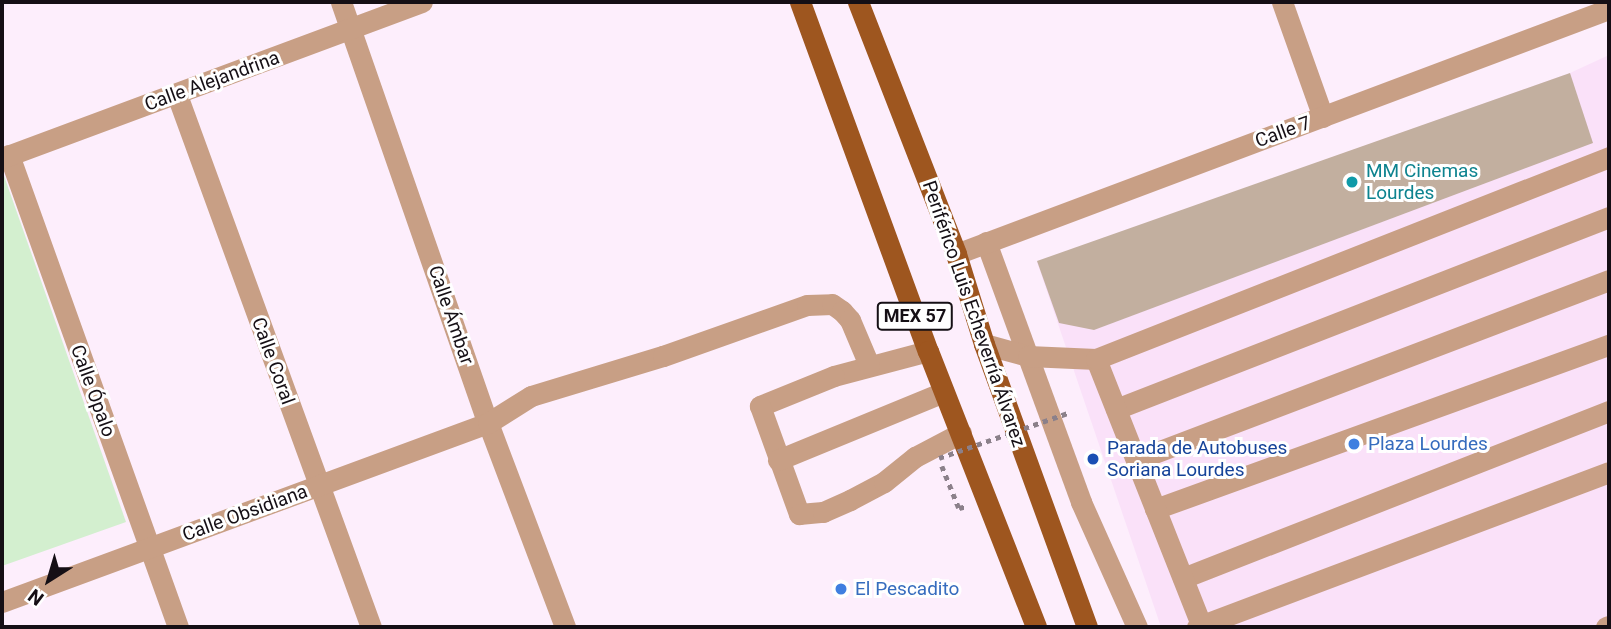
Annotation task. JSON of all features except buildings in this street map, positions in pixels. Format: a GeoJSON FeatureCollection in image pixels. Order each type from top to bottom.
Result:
{"type":"FeatureCollection","features":[{"type":"Feature","properties":{"kind":"main road","name":"MEX 57"},"geometry":{"type":"LineString","coordinates":[[800,2],[928,351],[1036,627]]}},
{"type":"Feature","properties":{"kind":"main road","name":"Periférico Luis Echeverría Álvarez"},"geometry":{"type":"LineString","coordinates":[[858,2],[956,254],[984,344],[1087,627]]}},
{"type":"Feature","properties":{"kind":"street","name":"Calle Ámbar"},"geometry":{"type":"LineString","coordinates":[[341,2],[488,424],[565,627]]}},
{"type":"Feature","properties":{"kind":"street","name":"Calle Alejandrina"},"geometry":{"type":"LineString","coordinates":[[5,157],[422,2]]}},
{"type":"Feature","properties":{"kind":"street"},"geometry":{"type":"LineString","coordinates":[[1282,2],[1323,117]]}},
{"type":"Feature","properties":{"kind":"street","name":"Calle 7"},"geometry":{"type":"LineString","coordinates":[[956,254],[1609,9]]}},
{"type":"Feature","properties":{"kind":"street","name":"Calle Coral"},"geometry":{"type":"LineString","coordinates":[[177,94],[371,627]]}},
{"type":"Feature","properties":{"kind":"street","name":"Calle Ópalo"},"geometry":{"type":"LineString","coordinates":[[5,157],[178,627]]}},
{"type":"Feature","properties":{"kind":"street"},"geometry":{"type":"LineString","coordinates":[[984,344],[1028,356],[1096,359],[1609,157]]}},
{"type":"Feature","properties":{"kind":"street"},"geometry":{"type":"LineString","coordinates":[[1116,409],[1609,218]]}},
{"type":"Feature","properties":{"kind":"street"},"geometry":{"type":"LineString","coordinates":[[986,243],[1081,502],[1137,627]]}},
{"type":"Feature","properties":{"kind":"street"},"geometry":{"type":"LineString","coordinates":[[1136,460],[1609,280]]}},
{"type":"Feature","properties":{"kind":"street","name":"Calle Obsidiana"},"geometry":{"type":"LineString","coordinates":[[2,602],[488,424],[531,396],[663,356],[807,304],[832,304],[842,311],[850,320],[869,365]]}},
{"type":"Feature","properties":{"kind":"street"},"geometry":{"type":"LineString","coordinates":[[1155,509],[1609,345]]}},
{"type":"Feature","properties":{"kind":"street"},"geometry":{"type":"LineString","coordinates":[[928,351],[869,365],[760,406],[799,514],[823,512],[884,482],[915,457],[961,433]]}},
{"type":"Feature","properties":{"kind":"street"},"geometry":{"type":"LineString","coordinates":[[1096,359],[1200,627],[1609,472]]}},
{"type":"Feature","properties":{"kind":"street"},"geometry":{"type":"LineString","coordinates":[[779,460],[944,392]]}},
{"type":"Feature","properties":{"kind":"street"},"geometry":{"type":"LineString","coordinates":[[1183,578],[1609,411]]}},
{"type":"Feature","properties":{"kind":"path"},"geometry":{"type":"LineString","coordinates":[[939,458],[1070,412]]}},
{"type":"Feature","properties":{"kind":"shaded area","name":"Plaza Lourdes"},"geometry":{"type":"Polygon","coordinates":[[[1609,55],[1609,627],[1161,627],[1037,262],[1570,73],[1609,55]]]}},
{"type":"Feature","properties":{"kind":"green space"},"geometry":{"type":"Polygon","coordinates":[[[2,170],[126,522],[2,566],[2,170]]]}},
{"type":"Feature","properties":{"kind":"place","name":"MM Cinemas Lourdes"},"geometry":{"type":"Point","coordinates":[1352,182]}},
{"type":"Feature","properties":{"kind":"place","name":"Plaza Lourdes"},"geometry":{"type":"Point","coordinates":[1354,444]}},
{"type":"Feature","properties":{"kind":"place","name":"Parada de Autobuses Soriana Lourdes"},"geometry":{"type":"Point","coordinates":[1093,459]}},
{"type":"Feature","properties":{"kind":"place","name":"El Pescadito"},"geometry":{"type":"Point","coordinates":[841,589]}}]}
